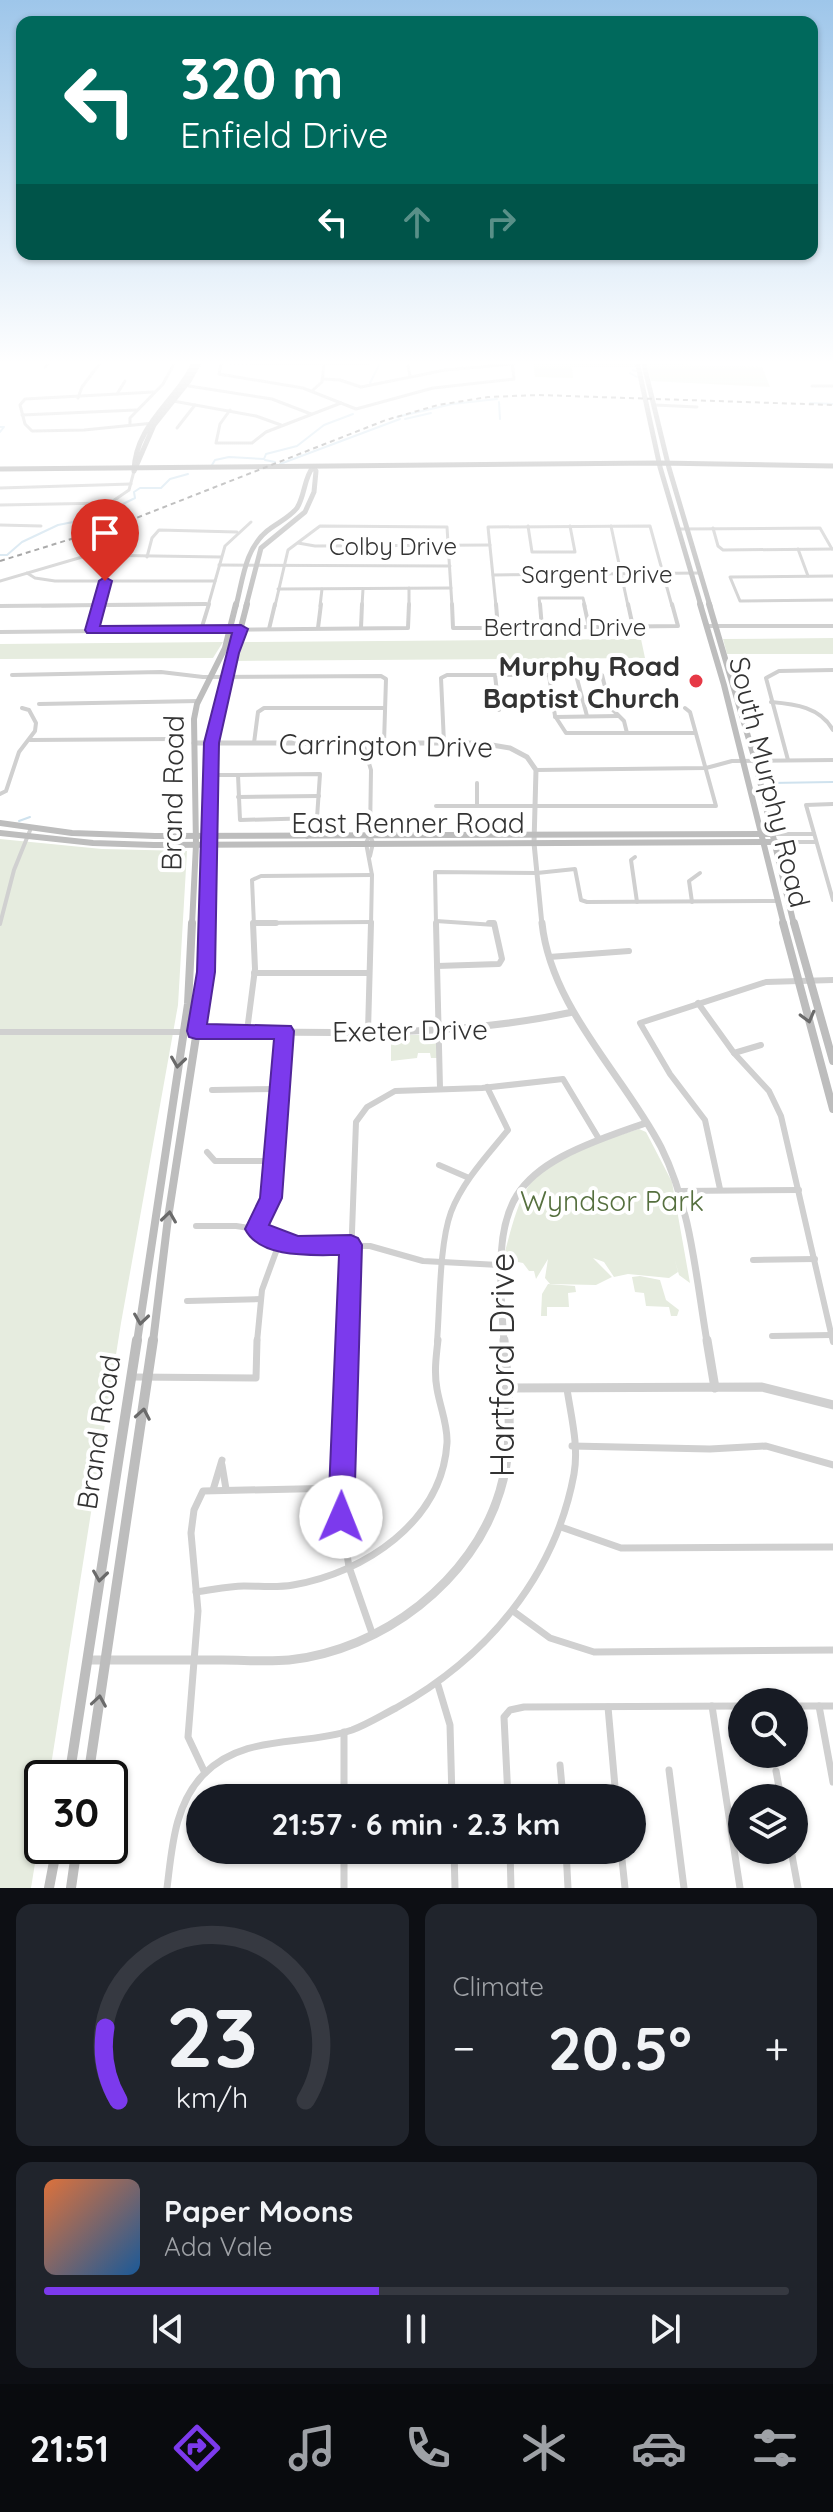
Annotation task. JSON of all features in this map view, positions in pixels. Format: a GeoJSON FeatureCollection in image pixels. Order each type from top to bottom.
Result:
{"type":"FeatureCollection","features":[{"type":"Feature","properties":{"kind":"main road"},"geometry":{"type":"LineString","coordinates":[[135,468],[141,449]]}},
{"type":"Feature","properties":{"kind":"main road","name":"South Murphy Road"},"geometry":{"type":"LineString","coordinates":[[659,449],[666,487],[728,699],[833,1109]]}},
{"type":"Feature","properties":{"kind":"main road","name":"South Murphy Road"},"geometry":{"type":"LineString","coordinates":[[664,449],[755,760],[833,1061]]}},
{"type":"Feature","properties":{"kind":"main road"},"geometry":{"type":"LineString","coordinates":[[0,471],[660,465],[833,468]]}},
{"type":"Feature","properties":{"kind":"main road"},"geometry":{"type":"LineString","coordinates":[[306,492],[314,492],[313,469]]}},
{"type":"Feature","properties":{"kind":"main road","name":"Brand Road"},"geometry":{"type":"LineString","coordinates":[[72,1760],[188,1004],[196,840],[194,719],[231,629],[254,545],[295,513],[313,469]]}},
{"type":"Feature","properties":{"kind":"main road"},"geometry":{"type":"LineString","coordinates":[[666,487],[675,487]]}},
{"type":"Feature","properties":{"kind":"main road","name":"Brand Road"},"geometry":{"type":"LineString","coordinates":[[91,1760],[206,972],[211,743],[261,548],[305,512],[314,492]]}},
{"type":"Feature","properties":{"kind":"main road"},"geometry":{"type":"LineString","coordinates":[[671,504],[680,504]]}},
{"type":"Feature","properties":{"kind":"main road"},"geometry":{"type":"LineString","coordinates":[[728,699],[738,699]]}},
{"type":"Feature","properties":{"kind":"main road"},"geometry":{"type":"LineString","coordinates":[[173,836],[187,832],[196,821]]}},
{"type":"Feature","properties":{"kind":"main road","name":"East Renner Road"},"geometry":{"type":"LineString","coordinates":[[0,823],[93,843],[370,835],[774,838]]}},
{"type":"Feature","properties":{"kind":"main road","name":"East Renner Road"},"geometry":{"type":"LineString","coordinates":[[0,833],[30,831],[173,836],[196,840]]}},
{"type":"Feature","properties":{"kind":"main road","name":"East Renner Road"},"geometry":{"type":"LineString","coordinates":[[307,838],[370,843],[764,838]]}},
{"type":"Feature","properties":{"kind":"main road"},"geometry":{"type":"LineString","coordinates":[[193,935],[208,933]]}},
{"type":"Feature","properties":{"kind":"main road"},"geometry":{"type":"LineString","coordinates":[[182,1032],[196,1031]]}},
{"type":"Feature","properties":{"kind":"main road"},"geometry":{"type":"LineString","coordinates":[[49,1888],[54,1864]]}},
{"type":"Feature","properties":{"kind":"main road"},"geometry":{"type":"LineString","coordinates":[[71,1888],[74,1864]]}},
{"type":"Feature","properties":{"kind":"street"},"geometry":{"type":"LineString","coordinates":[[0,505],[110,503],[129,490],[135,468]]}},
{"type":"Feature","properties":{"kind":"street"},"geometry":{"type":"LineString","coordinates":[[0,488],[131,484]]}},
{"type":"Feature","properties":{"kind":"street"},"geometry":{"type":"LineString","coordinates":[[201,630],[225,546],[251,522]]}},
{"type":"Feature","properties":{"kind":"street"},"geometry":{"type":"LineString","coordinates":[[0,525],[41,526]]}},
{"type":"Feature","properties":{"kind":"street"},"geometry":{"type":"LineString","coordinates":[[269,629],[278,589],[283,567],[288,550],[320,526],[445,526],[451,588],[278,589]]}},
{"type":"Feature","properties":{"kind":"street"},"geometry":{"type":"LineString","coordinates":[[528,526],[532,552],[575,552],[570,526]]}},
{"type":"Feature","properties":{"kind":"street"},"geometry":{"type":"LineString","coordinates":[[611,526],[633,627]]}},
{"type":"Feature","properties":{"kind":"street"},"geometry":{"type":"LineString","coordinates":[[498,628],[488,527],[650,526],[663,573]]}},
{"type":"Feature","properties":{"kind":"street"},"geometry":{"type":"LineString","coordinates":[[678,529],[687,528],[713,528],[820,528],[832,549],[720,548],[713,528]]}},
{"type":"Feature","properties":{"kind":"street"},"geometry":{"type":"LineString","coordinates":[[147,557],[152,538],[159,530],[237,532]]}},
{"type":"Feature","properties":{"kind":"street","name":"Colby Drive"},"geometry":{"type":"LineString","coordinates":[[297,543],[315,546],[490,545]]}},
{"type":"Feature","properties":{"kind":"street"},"geometry":{"type":"LineString","coordinates":[[798,549],[808,576]]}},
{"type":"Feature","properties":{"kind":"street"},"geometry":{"type":"LineString","coordinates":[[0,581],[89,555],[221,557]]}},
{"type":"Feature","properties":{"kind":"street"},"geometry":{"type":"LineString","coordinates":[[218,567],[450,566]]}},
{"type":"Feature","properties":{"kind":"street"},"geometry":{"type":"LineString","coordinates":[[26,572],[43,580],[215,581]]}},
{"type":"Feature","properties":{"kind":"street","name":"Bertrand Drive"},"geometry":{"type":"LineString","coordinates":[[451,588],[453,628],[678,626],[663,573]]}},
{"type":"Feature","properties":{"kind":"street","name":"Sargent Drive"},"geometry":{"type":"LineString","coordinates":[[493,575],[701,573]]}},
{"type":"Feature","properties":{"kind":"street"},"geometry":{"type":"LineString","coordinates":[[833,576],[730,577],[738,598],[745,601],[833,600]]}},
{"type":"Feature","properties":{"kind":"street"},"geometry":{"type":"LineString","coordinates":[[92,630],[105,581]]}},
{"type":"Feature","properties":{"kind":"street"},"geometry":{"type":"LineString","coordinates":[[361,628],[363,588]]}},
{"type":"Feature","properties":{"kind":"street"},"geometry":{"type":"LineString","coordinates":[[0,632],[408,628],[409,588]]}},
{"type":"Feature","properties":{"kind":"street"},"geometry":{"type":"LineString","coordinates":[[318,628],[322,589]]}},
{"type":"Feature","properties":{"kind":"street"},"geometry":{"type":"LineString","coordinates":[[542,628],[539,598],[583,598],[589,627]]}},
{"type":"Feature","properties":{"kind":"street"},"geometry":{"type":"LineString","coordinates":[[0,606],[206,604]]}},
{"type":"Feature","properties":{"kind":"street"},"geometry":{"type":"LineString","coordinates":[[707,626],[833,626]]}},
{"type":"Feature","properties":{"kind":"street"},"geometry":{"type":"LineString","coordinates":[[788,760],[765,683],[769,675],[779,671],[833,670]]}},
{"type":"Feature","properties":{"kind":"street"},"geometry":{"type":"LineString","coordinates":[[12,675],[161,672],[211,677],[385,677],[384,743]]}},
{"type":"Feature","properties":{"kind":"street"},"geometry":{"type":"LineString","coordinates":[[495,675],[499,710]]}},
{"type":"Feature","properties":{"kind":"street"},"geometry":{"type":"LineString","coordinates":[[549,675],[555,717],[566,733],[695,733]]}},
{"type":"Feature","properties":{"kind":"street"},"geometry":{"type":"LineString","coordinates":[[576,675],[587,716]]}},
{"type":"Feature","properties":{"kind":"street"},"geometry":{"type":"LineString","coordinates":[[444,743],[443,676],[602,675],[610,707],[619,716],[627,733]]}},
{"type":"Feature","properties":{"kind":"street"},"geometry":{"type":"LineString","coordinates":[[39,704],[199,701]]}},
{"type":"Feature","properties":{"kind":"street"},"geometry":{"type":"LineString","coordinates":[[771,702],[791,703],[816,712],[825,718],[833,730]]}},
{"type":"Feature","properties":{"kind":"street"},"geometry":{"type":"LineString","coordinates":[[1,794],[19,752],[30,740],[36,723],[29,710],[22,708]]}},
{"type":"Feature","properties":{"kind":"street"},"geometry":{"type":"LineString","coordinates":[[254,743],[258,712],[264,708],[385,708]]}},
{"type":"Feature","properties":{"kind":"street"},"geometry":{"type":"LineString","coordinates":[[436,806],[716,806],[690,712],[685,708]]}},
{"type":"Feature","properties":{"kind":"street"},"geometry":{"type":"LineString","coordinates":[[555,717],[619,716]]}},
{"type":"Feature","properties":{"kind":"street"},"geometry":{"type":"LineString","coordinates":[[30,740],[174,739]]}},
{"type":"Feature","properties":{"kind":"street","name":"Carrington Drive"},"geometry":{"type":"LineString","coordinates":[[194,743],[480,743],[510,748],[527,757],[536,770]]}},
{"type":"Feature","properties":{"kind":"street"},"geometry":{"type":"LineString","coordinates":[[363,743],[371,770],[372,922],[368,1031]]}},
{"type":"Feature","properties":{"kind":"street"},"geometry":{"type":"LineString","coordinates":[[715,1388],[679,1191],[668,1162],[573,1012],[544,941],[534,843],[536,770],[706,768],[744,760],[833,760]]}},
{"type":"Feature","properties":{"kind":"street"},"geometry":{"type":"LineString","coordinates":[[238,774],[239,819],[314,820]]}},
{"type":"Feature","properties":{"kind":"street"},"geometry":{"type":"LineString","coordinates":[[209,775],[320,774],[319,796],[307,838],[304,820]]}},
{"type":"Feature","properties":{"kind":"street"},"geometry":{"type":"LineString","coordinates":[[477,783],[477,806]]}},
{"type":"Feature","properties":{"kind":"street"},"geometry":{"type":"LineString","coordinates":[[238,797],[319,796]]}},
{"type":"Feature","properties":{"kind":"street"},"geometry":{"type":"LineString","coordinates":[[833,804],[806,805],[833,900]]}},
{"type":"Feature","properties":{"kind":"street"},"geometry":{"type":"LineString","coordinates":[[0,924],[14,870],[30,831]]}},
{"type":"Feature","properties":{"kind":"street","name":"East Renner Road"},"geometry":{"type":"LineString","coordinates":[[774,838],[814,834]]}},
{"type":"Feature","properties":{"kind":"street","name":"East Renner Road"},"geometry":{"type":"LineString","coordinates":[[774,838],[816,842]]}},
{"type":"Feature","properties":{"kind":"street"},"geometry":{"type":"LineString","coordinates":[[635,857],[631,860],[637,902]]}},
{"type":"Feature","properties":{"kind":"street"},"geometry":{"type":"LineString","coordinates":[[440,1088],[435,872],[537,873],[575,869],[581,900],[778,901]]}},
{"type":"Feature","properties":{"kind":"street"},"geometry":{"type":"LineString","coordinates":[[692,902],[689,881],[700,873]]}},
{"type":"Feature","properties":{"kind":"street"},"geometry":{"type":"LineString","coordinates":[[247,1031],[254,973],[251,883],[255,878],[372,875]]}},
{"type":"Feature","properties":{"kind":"street"},"geometry":{"type":"LineString","coordinates":[[436,921],[494,923],[502,959],[499,964],[490,966],[437,966]]}},
{"type":"Feature","properties":{"kind":"street"},"geometry":{"type":"LineString","coordinates":[[254,923],[372,922]]}},
{"type":"Feature","properties":{"kind":"street"},"geometry":{"type":"LineString","coordinates":[[549,957],[629,951]]}},
{"type":"Feature","properties":{"kind":"street"},"geometry":{"type":"LineString","coordinates":[[254,973],[369,973]]}},
{"type":"Feature","properties":{"kind":"street"},"geometry":{"type":"LineString","coordinates":[[720,1189],[705,1120],[670,1074],[640,1025],[647,1019],[766,982],[833,980]]}},
{"type":"Feature","properties":{"kind":"street"},"geometry":{"type":"LineString","coordinates":[[698,1003],[776,1103],[832,1339],[772,1336]]}},
{"type":"Feature","properties":{"kind":"street","name":"Exeter Drive"},"geometry":{"type":"LineString","coordinates":[[196,1031],[439,1031],[507,1027],[573,1012]]}},
{"type":"Feature","properties":{"kind":"street"},"geometry":{"type":"LineString","coordinates":[[256,1229],[271,1198],[284,1031]]}},
{"type":"Feature","properties":{"kind":"street"},"geometry":{"type":"LineString","coordinates":[[0,1032],[182,1032]]}},
{"type":"Feature","properties":{"kind":"street"},"geometry":{"type":"LineString","coordinates":[[734,1053],[761,1045]]}},
{"type":"Feature","properties":{"kind":"street"},"geometry":{"type":"LineString","coordinates":[[372,1633],[349,1567],[341,1529],[355,1132],[359,1116],[375,1100],[411,1089],[487,1087],[563,1079],[599,1139]]}},
{"type":"Feature","properties":{"kind":"street"},"geometry":{"type":"LineString","coordinates":[[196,1592],[238,1586],[287,1587],[325,1578],[383,1550],[409,1527],[427,1503],[441,1470],[447,1441],[435,1388],[435,1372],[443,1263],[451,1213],[469,1178],[508,1130],[487,1087]]}},
{"type":"Feature","properties":{"kind":"street"},"geometry":{"type":"LineString","coordinates":[[212,1090],[279,1089]]}},
{"type":"Feature","properties":{"kind":"street","name":"Hartford Drive"},"geometry":{"type":"LineString","coordinates":[[89,1660],[309,1657],[348,1645],[372,1633],[426,1601],[457,1572],[489,1525],[508,1471],[499,1265],[502,1229],[510,1205],[523,1187],[554,1159],[646,1123]]}},
{"type":"Feature","properties":{"kind":"street"},"geometry":{"type":"LineString","coordinates":[[207,1152],[215,1161],[274,1161]]}},
{"type":"Feature","properties":{"kind":"street"},"geometry":{"type":"LineString","coordinates":[[439,1165],[469,1178]]}},
{"type":"Feature","properties":{"kind":"street"},"geometry":{"type":"LineString","coordinates":[[679,1191],[799,1190]]}},
{"type":"Feature","properties":{"kind":"street"},"geometry":{"type":"LineString","coordinates":[[196,1226],[256,1229],[280,1241],[298,1245],[382,1248],[423,1261],[499,1265]]}},
{"type":"Feature","properties":{"kind":"street"},"geometry":{"type":"LineString","coordinates":[[132,1377],[256,1378],[261,1299],[269,1261],[280,1241]]}},
{"type":"Feature","properties":{"kind":"street"},"geometry":{"type":"LineString","coordinates":[[753,1260],[815,1259]]}},
{"type":"Feature","properties":{"kind":"street"},"geometry":{"type":"LineString","coordinates":[[187,1301],[261,1299]]}},
{"type":"Feature","properties":{"kind":"street"},"geometry":{"type":"LineString","coordinates":[[506,1388],[762,1387],[833,1405]]}},
{"type":"Feature","properties":{"kind":"street"},"geometry":{"type":"LineString","coordinates":[[167,1888],[174,1826],[192,1789],[205,1773],[247,1745],[344,1732],[400,1707],[473,1658],[513,1611],[544,1565],[561,1527],[574,1469],[567,1389]]}},
{"type":"Feature","properties":{"kind":"street"},"geometry":{"type":"LineString","coordinates":[[572,1446],[710,1449],[766,1446],[833,1465]]}},
{"type":"Feature","properties":{"kind":"street"},"geometry":{"type":"LineString","coordinates":[[213,1490],[222,1460],[226,1489]]}},
{"type":"Feature","properties":{"kind":"street"},"geometry":{"type":"LineString","coordinates":[[205,1773],[188,1737],[198,1611],[191,1554],[194,1512],[203,1491],[341,1488]]}},
{"type":"Feature","properties":{"kind":"street"},"geometry":{"type":"LineString","coordinates":[[561,1527],[621,1548],[833,1547]]}},
{"type":"Feature","properties":{"kind":"street"},"geometry":{"type":"LineString","coordinates":[[513,1611],[544,1636],[568,1647],[594,1652],[833,1650]]}},
{"type":"Feature","properties":{"kind":"street"},"geometry":{"type":"LineString","coordinates":[[438,1684],[450,1725],[452,1784]]}},
{"type":"Feature","properties":{"kind":"street"},"geometry":{"type":"LineString","coordinates":[[712,1706],[740,1888]]}},
{"type":"Feature","properties":{"kind":"street"},"geometry":{"type":"LineString","coordinates":[[507,1784],[504,1717],[510,1710],[728,1706]]}},
{"type":"Feature","properties":{"kind":"street"},"geometry":{"type":"LineString","coordinates":[[808,1706],[833,1706]]}},
{"type":"Feature","properties":{"kind":"street"},"geometry":{"type":"LineString","coordinates":[[819,1706],[833,1782]]}},
{"type":"Feature","properties":{"kind":"street"},"geometry":{"type":"LineString","coordinates":[[608,1707],[615,1784]]}},
{"type":"Feature","properties":{"kind":"street"},"geometry":{"type":"LineString","coordinates":[[344,1732],[344,1784]]}},
{"type":"Feature","properties":{"kind":"street"},"geometry":{"type":"LineString","coordinates":[[560,1765],[562,1784]]}},
{"type":"Feature","properties":{"kind":"street"},"geometry":{"type":"LineString","coordinates":[[669,1770],[684,1888]]}},
{"type":"Feature","properties":{"kind":"street"},"geometry":{"type":"LineString","coordinates":[[776,1771],[778,1784]]}},
{"type":"Feature","properties":{"kind":"street"},"geometry":{"type":"LineString","coordinates":[[344,1864],[344,1888]]}},
{"type":"Feature","properties":{"kind":"street"},"geometry":{"type":"LineString","coordinates":[[454,1864],[455,1888]]}},
{"type":"Feature","properties":{"kind":"street"},"geometry":{"type":"LineString","coordinates":[[510,1864],[511,1888]]}},
{"type":"Feature","properties":{"kind":"street"},"geometry":{"type":"LineString","coordinates":[[567,1864],[568,1888]]}},
{"type":"Feature","properties":{"kind":"street"},"geometry":{"type":"LineString","coordinates":[[622,1864],[625,1888]]}},
{"type":"Feature","properties":{"kind":"street"},"geometry":{"type":"LineString","coordinates":[[794,1864],[798,1888]]}},
{"type":"Feature","properties":{"kind":"green space"},"geometry":{"type":"Polygon","coordinates":[[[833,638],[833,654],[727,654],[723,639],[833,638]]]}},
{"type":"Feature","properties":{"kind":"green space"},"geometry":{"type":"Polygon","coordinates":[[[641,639],[645,658],[233,661],[241,642],[641,639]]]}},
{"type":"Feature","properties":{"kind":"green space"},"geometry":{"type":"Polygon","coordinates":[[[223,642],[213,658],[0,659],[0,644],[223,642]]]}},
{"type":"Feature","properties":{"kind":"green space"},"geometry":{"type":"Polygon","coordinates":[[[0,839],[102,849],[187,851],[178,1005],[121,1323],[52,1760],[24,1760],[24,1864],[35,1864],[31,1888],[0,1888],[0,839]]]}},
{"type":"Feature","properties":{"kind":"green space"},"geometry":{"type":"Polygon","coordinates":[[[391,1035],[436,1035],[437,1058],[431,1058],[430,1053],[418,1053],[417,1058],[391,1061],[391,1035]]]}},
{"type":"Feature","properties":{"kind":"green space","name":"Wyndsor Park"},"geometry":{"type":"Polygon","coordinates":[[[639,1129],[646,1132],[672,1182],[690,1283],[679,1275],[674,1257],[678,1272],[669,1278],[628,1274],[614,1277],[604,1262],[593,1258],[612,1277],[596,1285],[550,1284],[545,1278],[548,1259],[536,1279],[534,1271],[529,1271],[523,1263],[503,1259],[520,1203],[538,1175],[578,1150],[639,1129]]]}},
{"type":"Feature","properties":{"kind":"green space"},"geometry":{"type":"Polygon","coordinates":[[[632,1277],[660,1280],[666,1300],[679,1310],[677,1316],[671,1316],[669,1307],[646,1306],[644,1293],[635,1292],[632,1277]]]}},
{"type":"Feature","properties":{"kind":"green space"},"geometry":{"type":"Polygon","coordinates":[[[548,1284],[575,1286],[576,1292],[568,1293],[569,1307],[547,1307],[547,1316],[541,1316],[542,1294],[548,1284]]]}},
{"type":"Feature","properties":{"kind":"waterway"},"geometry":{"type":"LineString","coordinates":[[212,465],[215,460],[229,457],[264,459],[266,454],[285,449]]}},
{"type":"Feature","properties":{"kind":"waterway"},"geometry":{"type":"LineString","coordinates":[[280,464],[320,449]]}},
{"type":"Feature","properties":{"kind":"waterway"},"geometry":{"type":"LineString","coordinates":[[265,460],[275,462]]}},
{"type":"Feature","properties":{"kind":"waterway"},"geometry":{"type":"LineString","coordinates":[[0,555],[7,555],[22,542],[58,525],[123,512],[128,509],[123,504],[135,498],[134,492],[140,488],[161,488],[170,479],[188,474]]}},
{"type":"Feature","properties":{"kind":"waterway"},"geometry":{"type":"LineString","coordinates":[[770,783],[833,782]]}},
{"type":"Feature","properties":{"kind":"waterway"},"geometry":{"type":"LineString","coordinates":[[19,821],[30,817]]}},
{"type":"Feature","properties":{"kind":"railway"},"geometry":{"type":"LineString","coordinates":[[0,561],[126,522],[312,449]]}},
{"type":"Feature","properties":{"kind":"place","name":"Murphy Road Baptist Church"},"geometry":{"type":"Point","coordinates":[696,681]}},
{"type":"Feature","properties":{"kind":"route"},"geometry":{"type":"LineString","coordinates":[[105,581],[92,630],[241,629],[232,653],[211,743],[206,972],[196,1031],[284,1031],[271,1198],[256,1229],[276,1240],[298,1245],[351,1245],[341,1517]]}}]}
